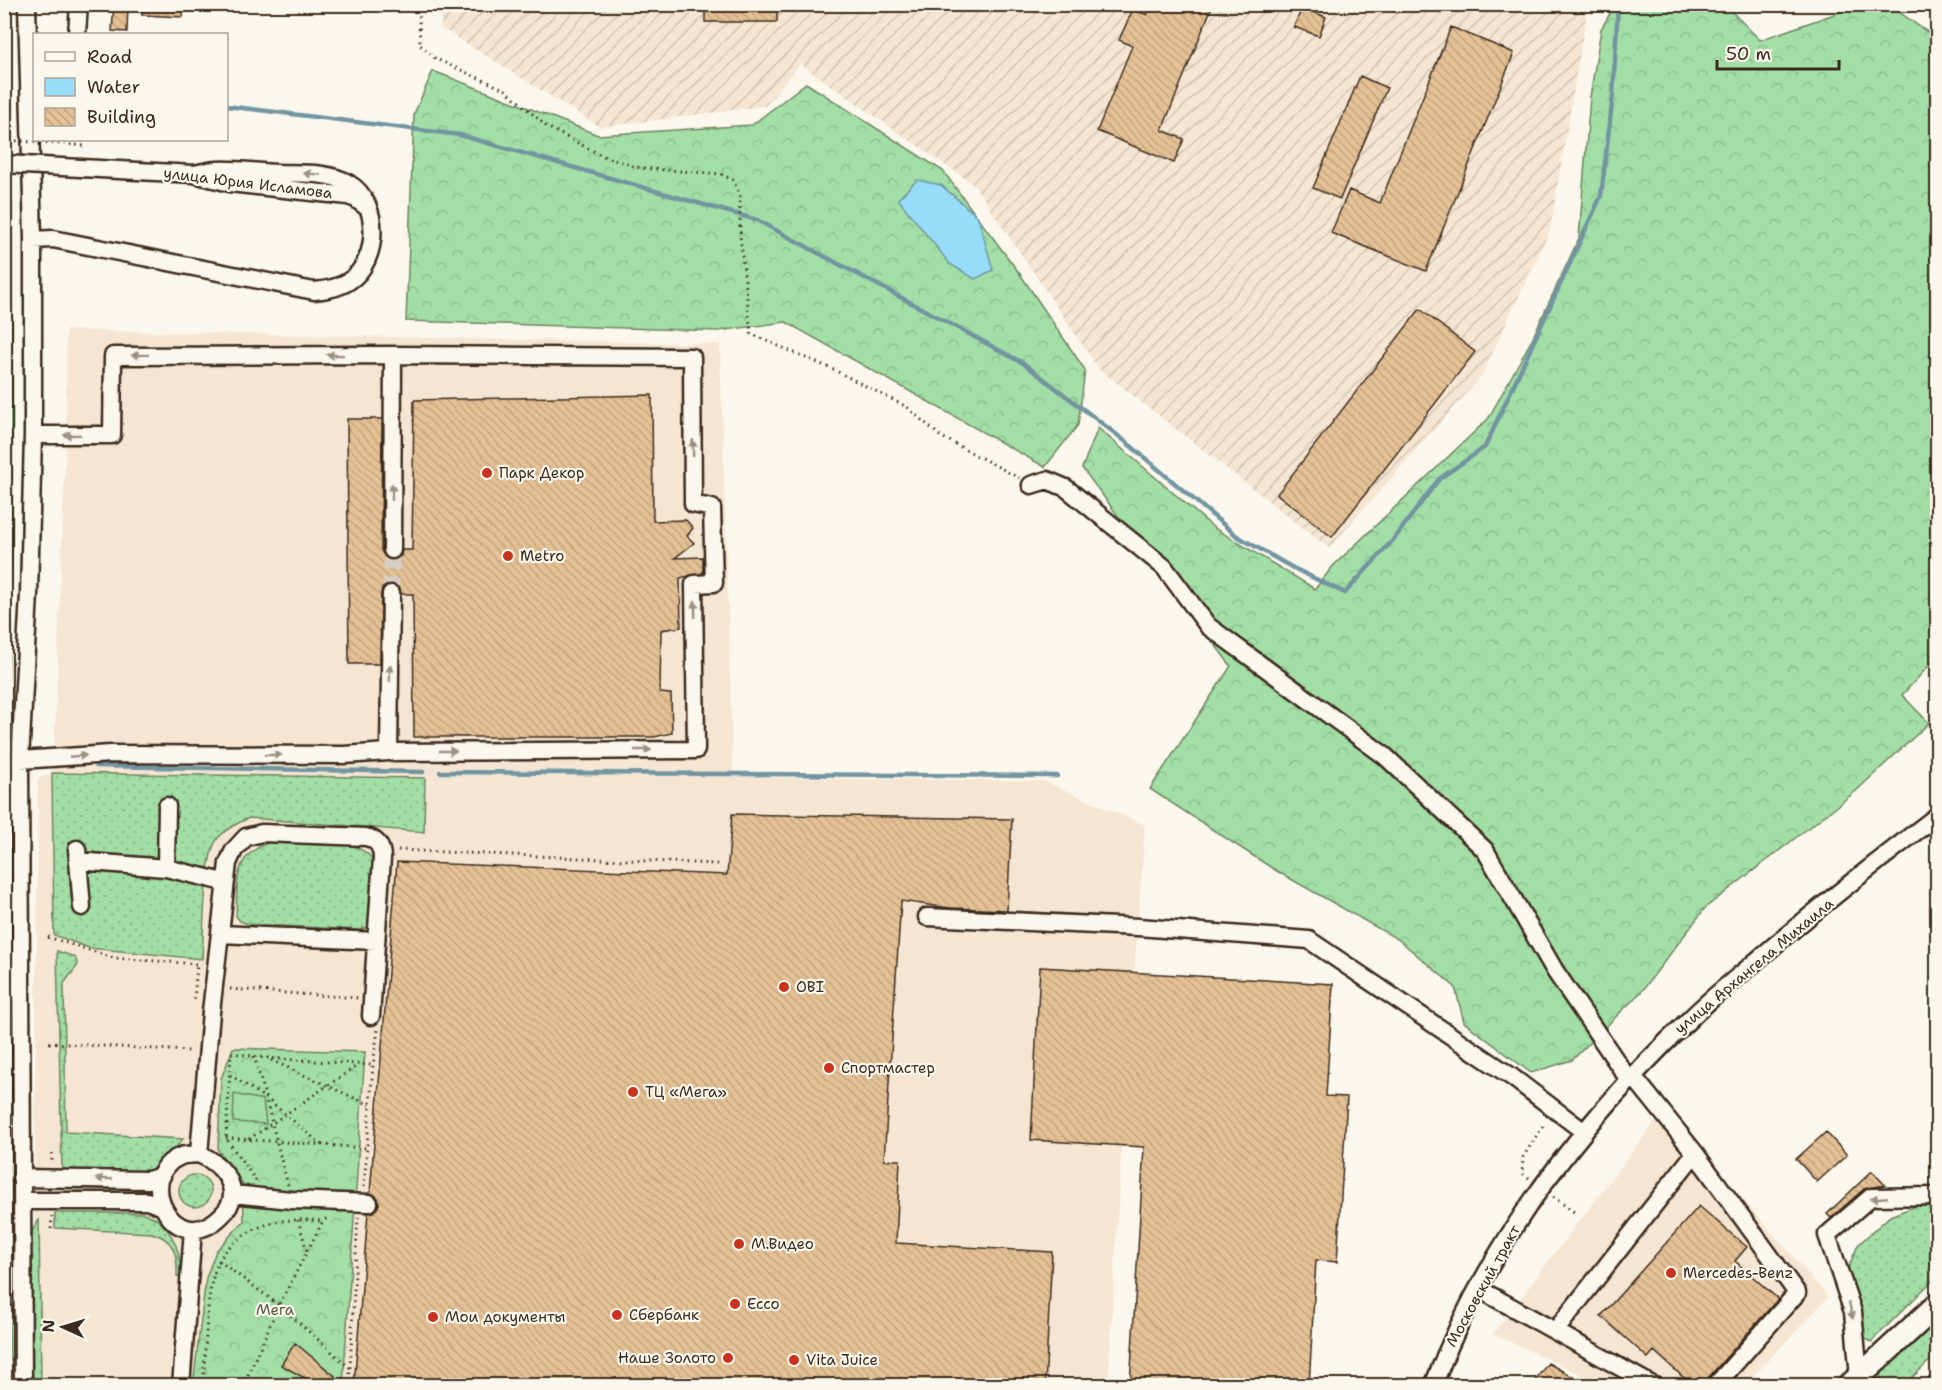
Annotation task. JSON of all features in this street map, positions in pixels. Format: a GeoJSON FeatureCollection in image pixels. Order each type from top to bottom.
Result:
{"type":"FeatureCollection","features":[{"type":"Feature","properties":{"kind":"main road"},"geometry":{"type":"LineString","coordinates":[[1854,1381],[1938,1304]]}},
{"type":"Feature","properties":{"kind":"street"},"geometry":{"type":"LineString","coordinates":[[23,1386],[20,760],[29,594],[33,435],[33,240],[27,4]]}},
{"type":"Feature","properties":{"kind":"street"},"geometry":{"type":"LineString","coordinates":[[77,33],[79,4]]}},
{"type":"Feature","properties":{"kind":"street","name":"улица Юрия Исламова"},"geometry":{"type":"LineString","coordinates":[[4,164],[194,174],[230,183],[348,196],[362,202],[371,216]]}},
{"type":"Feature","properties":{"kind":"street"},"geometry":{"type":"LineString","coordinates":[[33,240],[53,239],[314,291],[338,287],[350,281],[360,270],[372,248],[371,216],[364,197],[357,189],[332,177],[231,169],[194,174]]}},
{"type":"Feature","properties":{"kind":"street"},"geometry":{"type":"LineString","coordinates":[[392,550],[393,355]]}},
{"type":"Feature","properties":{"kind":"street"},"geometry":{"type":"LineString","coordinates":[[20,760],[111,754],[344,755],[389,752],[696,750],[694,584],[714,583],[712,508],[693,504],[692,357],[113,356],[112,435],[33,435]]}},
{"type":"Feature","properties":{"kind":"street"},"geometry":{"type":"LineString","coordinates":[[1031,484],[1047,480],[1066,488],[1147,553],[1164,567],[1208,626],[1386,756],[1485,850],[1555,971],[1631,1078],[1695,1153],[1797,1293],[1714,1386]]}},
{"type":"Feature","properties":{"kind":"street"},"geometry":{"type":"LineString","coordinates":[[389,752],[391,594]]}},
{"type":"Feature","properties":{"kind":"street"},"geometry":{"type":"LineString","coordinates":[[166,867],[167,806]]}},
{"type":"Feature","properties":{"kind":"street","name":"улица Архангела Михаила"},"geometry":{"type":"LineString","coordinates":[[1583,1131],[1694,1014],[1790,932],[1938,815]]}},
{"type":"Feature","properties":{"kind":"street"},"geometry":{"type":"LineString","coordinates":[[199,1154],[224,882],[234,850],[246,837],[262,833],[370,837],[378,843],[382,854],[371,1016]]}},
{"type":"Feature","properties":{"kind":"street"},"geometry":{"type":"LineString","coordinates":[[82,907],[78,855],[166,867],[224,882]]}},
{"type":"Feature","properties":{"kind":"street"},"geometry":{"type":"LineString","coordinates":[[927,917],[1138,927],[1309,940],[1512,1077],[1583,1131]]}},
{"type":"Feature","properties":{"kind":"street"},"geometry":{"type":"LineString","coordinates":[[221,934],[376,941]]}},
{"type":"Feature","properties":{"kind":"street","name":"Московский тракт"},"geometry":{"type":"LineString","coordinates":[[1433,1386],[1459,1326],[1510,1233],[1583,1131]]}},
{"type":"Feature","properties":{"kind":"street"},"geometry":{"type":"LineString","coordinates":[[1556,1330],[1695,1153]]}},
{"type":"Feature","properties":{"kind":"street"},"geometry":{"type":"LineString","coordinates":[[199,1154],[210,1159],[226,1173],[233,1194],[230,1206],[224,1214],[203,1229],[193,1230],[177,1224],[168,1217],[161,1206],[158,1191],[162,1176],[169,1165],[181,1156],[199,1154]]}},
{"type":"Feature","properties":{"kind":"street"},"geometry":{"type":"LineString","coordinates":[[21,1178],[148,1180],[162,1176]]}},
{"type":"Feature","properties":{"kind":"street"},"geometry":{"type":"LineString","coordinates":[[233,1194],[290,1193],[369,1203]]}},
{"type":"Feature","properties":{"kind":"street"},"geometry":{"type":"LineString","coordinates":[[1854,1381],[1853,1312],[1827,1235],[1871,1197],[1938,1196]]}},
{"type":"Feature","properties":{"kind":"street"},"geometry":{"type":"LineString","coordinates":[[22,1202],[147,1201],[161,1206]]}},
{"type":"Feature","properties":{"kind":"street"},"geometry":{"type":"LineString","coordinates":[[181,1386],[193,1230]]}},
{"type":"Feature","properties":{"kind":"street"},"geometry":{"type":"LineString","coordinates":[[1479,1288],[1654,1386]]}},
{"type":"Feature","properties":{"kind":"street"},"geometry":{"type":"LineString","coordinates":[[12,1386],[12,1370],[22,1348]]}},
{"type":"Feature","properties":{"kind":"path"},"geometry":{"type":"LineString","coordinates":[[422,4],[419,18],[420,45],[436,59],[506,90],[547,127],[605,158],[640,168],[721,174],[733,180],[740,196],[740,234],[751,334],[834,369],[907,407],[940,436],[1031,484]]}},
{"type":"Feature","properties":{"kind":"path"},"geometry":{"type":"LineString","coordinates":[[4,140],[84,146],[84,141]]}},
{"type":"Feature","properties":{"kind":"path"},"geometry":{"type":"LineString","coordinates":[[392,849],[717,864]]}},
{"type":"Feature","properties":{"kind":"path"},"geometry":{"type":"LineString","coordinates":[[48,937],[114,958],[197,964],[194,1005]]}},
{"type":"Feature","properties":{"kind":"path"},"geometry":{"type":"LineString","coordinates":[[195,986],[372,999]]}},
{"type":"Feature","properties":{"kind":"path"},"geometry":{"type":"LineString","coordinates":[[49,1043],[190,1051]]}},
{"type":"Feature","properties":{"kind":"path"},"geometry":{"type":"LineString","coordinates":[[190,1060],[191,1043]]}},
{"type":"Feature","properties":{"kind":"path"},"geometry":{"type":"LineString","coordinates":[[257,1182],[226,1138],[231,1053],[267,1058],[373,1065]]}},
{"type":"Feature","properties":{"kind":"path"},"geometry":{"type":"LineString","coordinates":[[254,1056],[307,1253]]}},
{"type":"Feature","properties":{"kind":"path"},"geometry":{"type":"LineString","coordinates":[[267,1058],[370,1105]]}},
{"type":"Feature","properties":{"kind":"path"},"geometry":{"type":"LineString","coordinates":[[248,1140],[360,1065]]}},
{"type":"Feature","properties":{"kind":"path"},"geometry":{"type":"LineString","coordinates":[[230,1075],[267,1098],[323,1146]]}},
{"type":"Feature","properties":{"kind":"path"},"geometry":{"type":"LineString","coordinates":[[226,1138],[367,1148]]}},
{"type":"Feature","properties":{"kind":"path"},"geometry":{"type":"LineString","coordinates":[[278,1186],[290,1193]]}},
{"type":"Feature","properties":{"kind":"path"},"geometry":{"type":"LineString","coordinates":[[51,1229],[52,1213]]}},
{"type":"Feature","properties":{"kind":"path"},"geometry":{"type":"LineString","coordinates":[[203,1386],[211,1284],[219,1261],[246,1233],[263,1225],[284,1220],[323,1221],[332,1216]]}},
{"type":"Feature","properties":{"kind":"path"},"geometry":{"type":"LineString","coordinates":[[243,1386],[279,1305],[323,1221]]}},
{"type":"Feature","properties":{"kind":"path"},"geometry":{"type":"LineString","coordinates":[[219,1261],[279,1305],[350,1368]]}},
{"type":"Feature","properties":{"kind":"shaded area"},"geometry":{"type":"Polygon","coordinates":[[[442,4],[1588,5],[1550,230],[1481,377],[1329,548],[1099,369],[974,185],[800,64],[765,106],[600,127],[441,28],[442,4]]]}},
{"type":"Feature","properties":{"kind":"shaded area","name":"Мега"},"geometry":{"type":"Polygon","coordinates":[[[66,330],[720,344],[733,777],[1043,781],[1145,825],[1121,1153],[1108,1385],[33,1386],[38,779],[52,773],[54,759],[66,436],[66,330]]]}},
{"type":"Feature","properties":{"kind":"shaded area"},"geometry":{"type":"Polygon","coordinates":[[[1665,1109],[1828,1297],[1745,1385],[1604,1385],[1493,1334],[1665,1109]]]}},
{"type":"Feature","properties":{"kind":"green space"},"geometry":{"type":"Polygon","coordinates":[[[1615,5],[1725,5],[1760,40],[1860,5],[1889,5],[1937,39],[1937,657],[1902,695],[1929,723],[1856,791],[1705,908],[1642,991],[1572,1060],[1531,1073],[1464,1022],[1455,987],[1399,940],[1275,870],[1150,789],[1231,666],[1082,468],[1098,428],[1214,528],[1315,589],[1333,566],[1488,419],[1531,341],[1579,238],[1590,97],[1601,29],[1615,5]]]}},
{"type":"Feature","properties":{"kind":"green space"},"geometry":{"type":"Polygon","coordinates":[[[433,71],[598,135],[752,125],[806,83],[943,171],[1020,274],[1085,370],[1078,425],[1045,467],[786,322],[718,331],[406,321],[414,114],[433,71]]]}},
{"type":"Feature","properties":{"kind":"green space"},"geometry":{"type":"Polygon","coordinates":[[[5,202],[12,203],[12,543],[5,775],[5,202]]]}},
{"type":"Feature","properties":{"kind":"green space"},"geometry":{"type":"Polygon","coordinates":[[[52,773],[425,778],[424,832],[249,818],[225,831],[213,848],[207,878],[202,959],[89,948],[54,935],[52,773]]]}},
{"type":"Feature","properties":{"kind":"green space"},"geometry":{"type":"Polygon","coordinates":[[[5,775],[10,1362],[5,1366],[5,775]]]}},
{"type":"Feature","properties":{"kind":"green space"},"geometry":{"type":"Polygon","coordinates":[[[271,842],[350,845],[369,855],[374,861],[371,923],[367,928],[360,930],[248,924],[240,921],[236,916],[238,881],[243,862],[258,847],[271,842]]]}},
{"type":"Feature","properties":{"kind":"green space"},"geometry":{"type":"Polygon","coordinates":[[[57,951],[75,957],[78,965],[64,983],[66,1132],[183,1139],[160,1166],[144,1174],[62,1171],[57,951]]]}},
{"type":"Feature","properties":{"kind":"green space","name":"Мега"},"geometry":{"type":"Polygon","coordinates":[[[233,1048],[365,1052],[343,1385],[193,1386],[206,1278],[216,1251],[244,1221],[243,1184],[218,1150],[221,1079],[233,1048]]]}},
{"type":"Feature","properties":{"kind":"green space"},"geometry":{"type":"Polygon","coordinates":[[[234,1094],[263,1100],[266,1124],[233,1122],[234,1094]]]}},
{"type":"Feature","properties":{"kind":"green space"},"geometry":{"type":"Polygon","coordinates":[[[195,1175],[206,1180],[211,1191],[206,1202],[195,1207],[184,1202],[179,1191],[184,1180],[195,1175]]]}},
{"type":"Feature","properties":{"kind":"green space"},"geometry":{"type":"Polygon","coordinates":[[[1916,1206],[1937,1206],[1937,1276],[1871,1342],[1864,1337],[1846,1273],[1858,1245],[1890,1216],[1916,1206]]]}},
{"type":"Feature","properties":{"kind":"green space"},"geometry":{"type":"Polygon","coordinates":[[[55,1213],[143,1213],[153,1217],[168,1230],[173,1238],[179,1257],[180,1277],[177,1277],[177,1262],[170,1243],[159,1235],[55,1228],[55,1213]]]}},
{"type":"Feature","properties":{"kind":"green space"},"geometry":{"type":"Polygon","coordinates":[[[39,1220],[41,1385],[30,1385],[29,1236],[39,1220]]]}},
{"type":"Feature","properties":{"kind":"green space"},"geometry":{"type":"Polygon","coordinates":[[[1937,1321],[1937,1354],[1904,1385],[1867,1385],[1937,1321]]]}},
{"type":"Feature","properties":{"kind":"water"},"geometry":{"type":"Polygon","coordinates":[[[917,180],[941,185],[978,217],[993,270],[975,279],[950,264],[898,199],[917,180]]]}},
{"type":"Feature","properties":{"kind":"building"},"geometry":{"type":"Polygon","coordinates":[[[114,4],[128,4],[127,32],[112,31],[114,4]]]}},
{"type":"Feature","properties":{"kind":"building"},"geometry":{"type":"Polygon","coordinates":[[[142,4],[184,4],[183,17],[142,15],[142,4]]]}},
{"type":"Feature","properties":{"kind":"building"},"geometry":{"type":"Polygon","coordinates":[[[705,4],[777,4],[777,22],[705,22],[705,4]]]}},
{"type":"Feature","properties":{"kind":"building"},"geometry":{"type":"Polygon","coordinates":[[[1151,4],[1213,4],[1162,130],[1184,139],[1174,163],[1097,131],[1132,46],[1119,40],[1133,9],[1147,15],[1151,4]]]}},
{"type":"Feature","properties":{"kind":"building"},"geometry":{"type":"Polygon","coordinates":[[[1302,8],[1326,17],[1319,36],[1294,27],[1302,8]]]}},
{"type":"Feature","properties":{"kind":"building"},"geometry":{"type":"Polygon","coordinates":[[[1451,27],[1514,53],[1426,271],[1331,233],[1349,190],[1380,203],[1451,27]]]}},
{"type":"Feature","properties":{"kind":"building"},"geometry":{"type":"Polygon","coordinates":[[[1360,76],[1387,88],[1340,199],[1313,188],[1360,76]]]}},
{"type":"Feature","properties":{"kind":"building"},"geometry":{"type":"Polygon","coordinates":[[[1420,309],[1475,352],[1332,537],[1277,494],[1420,309]]]}},
{"type":"Feature","properties":{"kind":"building"},"geometry":{"type":"Polygon","coordinates":[[[652,395],[653,521],[686,520],[693,528],[687,536],[694,543],[675,558],[703,557],[703,573],[680,578],[681,627],[661,630],[660,693],[671,694],[672,733],[654,737],[414,737],[413,594],[401,594],[400,588],[392,584],[382,588],[380,664],[349,664],[347,419],[382,419],[381,550],[386,559],[393,560],[401,556],[402,550],[412,550],[414,400],[652,395]]]}},
{"type":"Feature","properties":{"kind":"building","name":"ТЦ «Мега»"},"geometry":{"type":"Polygon","coordinates":[[[732,814],[1012,819],[1007,910],[950,908],[901,901],[884,1160],[900,1160],[896,1243],[1052,1252],[1045,1386],[354,1386],[368,1213],[374,1212],[379,1204],[378,1198],[370,1193],[397,862],[727,875],[732,814]]]}},
{"type":"Feature","properties":{"kind":"building"},"geometry":{"type":"Polygon","coordinates":[[[1040,967],[1333,984],[1326,1096],[1347,1097],[1337,1262],[1316,1260],[1309,1386],[1130,1386],[1144,1147],[1031,1140],[1040,967]]]}},
{"type":"Feature","properties":{"kind":"building"},"geometry":{"type":"Polygon","coordinates":[[[1826,1132],[1847,1155],[1817,1182],[1796,1159],[1826,1132]]]}},
{"type":"Feature","properties":{"kind":"building"},"geometry":{"type":"Polygon","coordinates":[[[1872,1171],[1885,1185],[1864,1189],[1831,1218],[1827,1214],[1872,1171]]]}},
{"type":"Feature","properties":{"kind":"building"},"geometry":{"type":"Polygon","coordinates":[[[1699,1206],[1747,1247],[1735,1261],[1778,1299],[1707,1379],[1705,1386],[1693,1386],[1654,1351],[1648,1358],[1601,1316],[1699,1206]]]}},
{"type":"Feature","properties":{"kind":"building"},"geometry":{"type":"Polygon","coordinates":[[[295,1343],[335,1376],[331,1386],[319,1386],[281,1365],[295,1343]]]}},
{"type":"Feature","properties":{"kind":"building"},"geometry":{"type":"Polygon","coordinates":[[[1548,1363],[1573,1377],[1566,1386],[1531,1386],[1548,1363]]]}},
{"type":"Feature","properties":{"kind":"waterway"},"geometry":{"type":"LineString","coordinates":[[228,106],[460,135],[757,220],[1023,363],[1125,441],[1237,536],[1293,568],[1345,593],[1394,539],[1439,479],[1485,447],[1601,196],[1613,95],[1618,4]]}},
{"type":"Feature","properties":{"kind":"waterway"},"geometry":{"type":"LineString","coordinates":[[96,766],[423,772]]}},
{"type":"Feature","properties":{"kind":"waterway"},"geometry":{"type":"LineString","coordinates":[[440,772],[1057,776]]}},
{"type":"Feature","properties":{"kind":"tunnel"},"geometry":{"type":"LineString","coordinates":[[391,594],[392,550]]}},
{"type":"Feature","properties":{"kind":"place","name":"Парк Декор"},"geometry":{"type":"Point","coordinates":[487,473]}},
{"type":"Feature","properties":{"kind":"place","name":"Metro"},"geometry":{"type":"Point","coordinates":[508,556]}},
{"type":"Feature","properties":{"kind":"place","name":"OBI"},"geometry":{"type":"Point","coordinates":[784,987]}},
{"type":"Feature","properties":{"kind":"place","name":"Спортмастер"},"geometry":{"type":"Point","coordinates":[829,1068]}},
{"type":"Feature","properties":{"kind":"place","name":"ТЦ «Мега»"},"geometry":{"type":"Point","coordinates":[633,1092]}},
{"type":"Feature","properties":{"kind":"place","name":"М.Видео"},"geometry":{"type":"Point","coordinates":[739,1244]}},
{"type":"Feature","properties":{"kind":"place","name":"Mercedes-Benz"},"geometry":{"type":"Point","coordinates":[1671,1273]}},
{"type":"Feature","properties":{"kind":"place","name":"Ecco"},"geometry":{"type":"Point","coordinates":[735,1304]}},
{"type":"Feature","properties":{"kind":"place","name":"Сбербанк"},"geometry":{"type":"Point","coordinates":[617,1315]}},
{"type":"Feature","properties":{"kind":"place","name":"Мои документы"},"geometry":{"type":"Point","coordinates":[433,1317]}},
{"type":"Feature","properties":{"kind":"place","name":"Наше Золото"},"geometry":{"type":"Point","coordinates":[728,1358]}},
{"type":"Feature","properties":{"kind":"place","name":"Vita Juice"},"geometry":{"type":"Point","coordinates":[794,1360]}}]}
